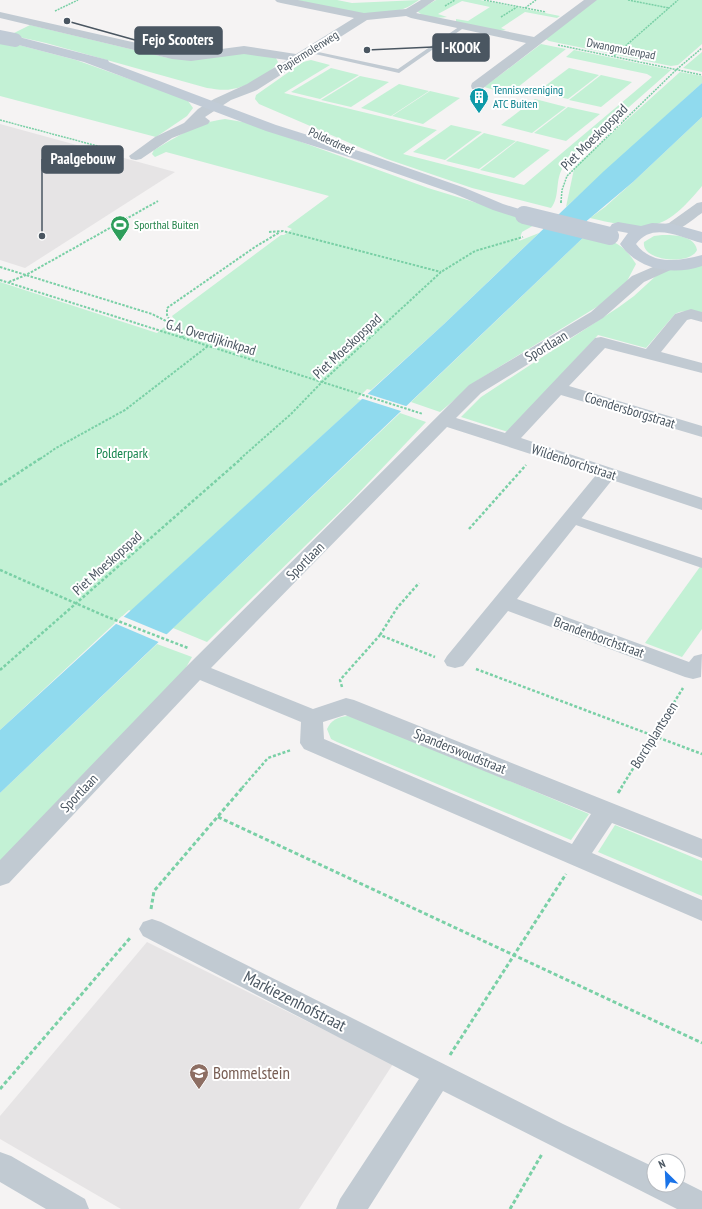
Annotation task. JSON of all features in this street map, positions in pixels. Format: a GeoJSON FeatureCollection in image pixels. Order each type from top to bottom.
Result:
{"type":"FeatureCollection","features":[{"type":"Feature","properties":{"kind":"main road","name":"Polderdreef"},"geometry":{"type":"LineString","coordinates":[[0,37],[184,84],[225,105],[332,139],[363,157],[460,191],[498,207],[530,211],[614,232]]}},
{"type":"Feature","properties":{"kind":"main road"},"geometry":{"type":"LineString","coordinates":[[614,232],[667,228],[688,231],[699,237]]}},
{"type":"Feature","properties":{"kind":"main road"},"geometry":{"type":"LineString","coordinates":[[628,244],[635,234],[642,231]]}},
{"type":"Feature","properties":{"kind":"main road"},"geometry":{"type":"LineString","coordinates":[[614,232],[638,255],[647,260],[669,265],[691,264],[702,260]]}},
{"type":"Feature","properties":{"kind":"street"},"geometry":{"type":"LineString","coordinates":[[281,0],[364,17],[408,12],[428,0]]}},
{"type":"Feature","properties":{"kind":"street"},"geometry":{"type":"LineString","coordinates":[[477,86],[591,0]]}},
{"type":"Feature","properties":{"kind":"street"},"geometry":{"type":"LineString","coordinates":[[408,12],[411,15],[536,41]]}},
{"type":"Feature","properties":{"kind":"street"},"geometry":{"type":"LineString","coordinates":[[0,16],[172,55],[191,57],[244,50],[304,55]]}},
{"type":"Feature","properties":{"kind":"street","name":"Papiermolenweg"},"geometry":{"type":"LineString","coordinates":[[225,105],[250,96],[252,87],[364,17]]}},
{"type":"Feature","properties":{"kind":"street"},"geometry":{"type":"LineString","coordinates":[[136,156],[151,145],[190,124],[208,119],[225,105]]}},
{"type":"Feature","properties":{"kind":"street"},"geometry":{"type":"LineString","coordinates":[[667,228],[674,226],[702,206]]}},
{"type":"Feature","properties":{"kind":"street"},"geometry":{"type":"LineString","coordinates":[[699,237],[696,230],[702,211]]}},
{"type":"Feature","properties":{"kind":"street","name":"Sportlaan"},"geometry":{"type":"LineString","coordinates":[[638,279],[638,270],[647,260]]}},
{"type":"Feature","properties":{"kind":"street","name":"Sportlaan"},"geometry":{"type":"LineString","coordinates":[[0,876],[196,670],[476,389],[597,315],[638,279],[669,265]]}},
{"type":"Feature","properties":{"kind":"street"},"geometry":{"type":"LineString","coordinates":[[651,354],[681,317],[691,314],[702,318]]}},
{"type":"Feature","properties":{"kind":"street"},"geometry":{"type":"LineString","coordinates":[[509,440],[601,342],[702,368]]}},
{"type":"Feature","properties":{"kind":"street","name":"Coendersborgstraat"},"geometry":{"type":"LineString","coordinates":[[558,388],[702,432]]}},
{"type":"Feature","properties":{"kind":"street","name":"Wildenborchstraat"},"geometry":{"type":"LineString","coordinates":[[445,421],[509,440],[702,504]]}},
{"type":"Feature","properties":{"kind":"street"},"geometry":{"type":"LineString","coordinates":[[455,661],[608,473]]}},
{"type":"Feature","properties":{"kind":"street"},"geometry":{"type":"LineString","coordinates":[[572,519],[702,564]]}},
{"type":"Feature","properties":{"kind":"street","name":"Brandenborchstraat"},"geometry":{"type":"LineString","coordinates":[[504,602],[700,665]]}},
{"type":"Feature","properties":{"kind":"street"},"geometry":{"type":"LineString","coordinates":[[196,670],[312,718],[346,706]]}},
{"type":"Feature","properties":{"kind":"street","name":"Spanderswoudstraat"},"geometry":{"type":"LineString","coordinates":[[346,706],[702,849]]}},
{"type":"Feature","properties":{"kind":"street"},"geometry":{"type":"LineString","coordinates":[[312,718],[312,743],[702,911]]}},
{"type":"Feature","properties":{"kind":"street"},"geometry":{"type":"LineString","coordinates":[[577,857],[607,810]]}},
{"type":"Feature","properties":{"kind":"street","name":"Markiezenhofstraat"},"geometry":{"type":"LineString","coordinates":[[152,929],[553,1133],[646,1178]]}},
{"type":"Feature","properties":{"kind":"street"},"geometry":{"type":"LineString","coordinates":[[351,1209],[438,1074]]}},
{"type":"Feature","properties":{"kind":"street"},"geometry":{"type":"LineString","coordinates":[[0,1166],[74,1209]]}},
{"type":"Feature","properties":{"kind":"street"},"geometry":{"type":"LineString","coordinates":[[676,1193],[702,1206]]}},
{"type":"Feature","properties":{"kind":"lane"},"geometry":{"type":"LineString","coordinates":[[304,55],[399,71],[463,26]]}},
{"type":"Feature","properties":{"kind":"path"},"geometry":{"type":"LineString","coordinates":[[484,0],[568,17]]}},
{"type":"Feature","properties":{"kind":"path"},"geometry":{"type":"LineString","coordinates":[[524,8],[536,0]]}},
{"type":"Feature","properties":{"kind":"path"},"geometry":{"type":"LineString","coordinates":[[628,0],[669,8]]}},
{"type":"Feature","properties":{"kind":"path"},"geometry":{"type":"LineString","coordinates":[[614,56],[678,0]]}},
{"type":"Feature","properties":{"kind":"path","name":"Dwangmolenpad"},"geometry":{"type":"LineString","coordinates":[[536,41],[702,75]]}},
{"type":"Feature","properties":{"kind":"path","name":"Piet Moeskopspad"},"geometry":{"type":"LineString","coordinates":[[560,207],[562,190],[567,176],[677,69],[702,48]]}},
{"type":"Feature","properties":{"kind":"path"},"geometry":{"type":"LineString","coordinates":[[0,120],[136,156]]}},
{"type":"Feature","properties":{"kind":"path"},"geometry":{"type":"LineString","coordinates":[[9,282],[26,275],[124,219],[158,202]]}},
{"type":"Feature","properties":{"kind":"path"},"geometry":{"type":"LineString","coordinates":[[173,327],[167,315],[167,308],[255,247],[283,231]]}},
{"type":"Feature","properties":{"kind":"path"},"geometry":{"type":"LineString","coordinates":[[269,232],[283,231],[442,272]]}},
{"type":"Feature","properties":{"kind":"path","name":"Piet Moeskopspad"},"geometry":{"type":"LineString","coordinates":[[0,670],[78,603],[291,414],[322,382],[442,272],[475,251],[524,237]]}},
{"type":"Feature","properties":{"kind":"path"},"geometry":{"type":"LineString","coordinates":[[0,267],[152,314],[166,321],[182,337],[190,341]]}},
{"type":"Feature","properties":{"kind":"path","name":"G.A. Overdijkinkpad"},"geometry":{"type":"LineString","coordinates":[[0,280],[416,412]]}},
{"type":"Feature","properties":{"kind":"path"},"geometry":{"type":"LineString","coordinates":[[0,485],[50,452],[125,410],[208,346]]}},
{"type":"Feature","properties":{"kind":"path"},"geometry":{"type":"LineString","coordinates":[[469,529],[539,450]]}},
{"type":"Feature","properties":{"kind":"path"},"geometry":{"type":"LineString","coordinates":[[0,570],[105,616],[171,641]]}},
{"type":"Feature","properties":{"kind":"path"},"geometry":{"type":"LineString","coordinates":[[346,706],[340,680],[380,635],[397,608],[419,583]]}},
{"type":"Feature","properties":{"kind":"path"},"geometry":{"type":"LineString","coordinates":[[380,635],[443,660],[455,661],[653,734],[702,754]]}},
{"type":"Feature","properties":{"kind":"path","name":"Borchplantsoen"},"geometry":{"type":"LineString","coordinates":[[607,810],[653,734],[700,665]]}},
{"type":"Feature","properties":{"kind":"path"},"geometry":{"type":"LineString","coordinates":[[218,817],[702,1043]]}},
{"type":"Feature","properties":{"kind":"path"},"geometry":{"type":"LineString","coordinates":[[438,1074],[577,857]]}},
{"type":"Feature","properties":{"kind":"path"},"geometry":{"type":"LineString","coordinates":[[510,1209],[553,1133]]}},
{"type":"Feature","properties":{"kind":"shaded area"},"geometry":{"type":"Polygon","coordinates":[[[0,124],[175,172],[25,268],[0,260],[0,124]]]}},
{"type":"Feature","properties":{"kind":"shaded area","name":"Bommelstein"},"geometry":{"type":"Polygon","coordinates":[[[147,942],[393,1064],[299,1209],[121,1209],[0,1139],[0,1116],[147,942]]]}},
{"type":"Feature","properties":{"kind":"green space"},"geometry":{"type":"Polygon","coordinates":[[[296,0],[337,0],[352,3],[419,0],[403,9],[377,14],[350,12],[296,0]]]}},
{"type":"Feature","properties":{"kind":"green space"},"geometry":{"type":"Polygon","coordinates":[[[436,0],[480,0],[560,16],[557,18],[525,12],[501,28],[506,30],[498,31],[456,22],[456,19],[468,21],[490,7],[462,1],[438,14],[447,17],[439,18],[427,17],[417,11],[436,0]]]}},
{"type":"Feature","properties":{"kind":"green space"},"geometry":{"type":"Polygon","coordinates":[[[595,0],[702,0],[702,44],[678,65],[671,66],[549,41],[544,38],[595,0]]]}},
{"type":"Feature","properties":{"kind":"green space"},"geometry":{"type":"Polygon","coordinates":[[[30,25],[168,58],[245,52],[276,58],[278,62],[270,71],[258,80],[238,88],[220,90],[207,88],[46,43],[10,35],[30,25]]]}},
{"type":"Feature","properties":{"kind":"green space"},"geometry":{"type":"Polygon","coordinates":[[[0,40],[76,60],[177,96],[188,101],[193,108],[187,116],[156,137],[0,96],[0,40]]]}},
{"type":"Feature","properties":{"kind":"green space"},"geometry":{"type":"Polygon","coordinates":[[[541,44],[566,49],[513,91],[502,92],[484,87],[541,44]]]}},
{"type":"Feature","properties":{"kind":"green space"},"geometry":{"type":"Polygon","coordinates":[[[574,50],[671,70],[570,159],[560,174],[556,199],[551,208],[472,188],[387,159],[259,104],[255,99],[256,95],[303,62],[311,60],[330,65],[284,93],[437,130],[403,154],[524,185],[652,77],[647,74],[566,57],[574,50]]]}},
{"type":"Feature","properties":{"kind":"green space"},"geometry":{"type":"Polygon","coordinates":[[[702,52],[702,72],[683,68],[702,52]]]}},
{"type":"Feature","properties":{"kind":"green space"},"geometry":{"type":"Polygon","coordinates":[[[331,68],[359,75],[320,99],[291,92],[331,68]]]}},
{"type":"Feature","properties":{"kind":"green space"},"geometry":{"type":"Polygon","coordinates":[[[569,68],[599,75],[568,99],[537,92],[569,68]]]}},
{"type":"Feature","properties":{"kind":"green space"},"geometry":{"type":"Polygon","coordinates":[[[680,72],[702,76],[702,83],[566,207],[574,169],[680,72]]]}},
{"type":"Feature","properties":{"kind":"green space"},"geometry":{"type":"Polygon","coordinates":[[[601,75],[632,82],[601,107],[569,100],[601,75]]]}},
{"type":"Feature","properties":{"kind":"green space"},"geometry":{"type":"Polygon","coordinates":[[[360,76],[389,82],[351,107],[321,100],[360,76]]]}},
{"type":"Feature","properties":{"kind":"green space"},"geometry":{"type":"Polygon","coordinates":[[[399,84],[429,91],[391,116],[361,108],[399,84]]]}},
{"type":"Feature","properties":{"kind":"green space"},"geometry":{"type":"Polygon","coordinates":[[[430,91],[460,98],[423,124],[392,116],[430,91]]]}},
{"type":"Feature","properties":{"kind":"green space"},"geometry":{"type":"Polygon","coordinates":[[[535,99],[566,107],[532,133],[501,125],[535,99]]]}},
{"type":"Feature","properties":{"kind":"green space"},"geometry":{"type":"Polygon","coordinates":[[[568,107],[600,114],[566,141],[534,133],[568,107]]]}},
{"type":"Feature","properties":{"kind":"green space"},"geometry":{"type":"Polygon","coordinates":[[[702,117],[702,186],[676,214],[664,221],[640,227],[590,218],[633,182],[702,117]]]}},
{"type":"Feature","properties":{"kind":"green space","name":"Polderpark"},"geometry":{"type":"Polygon","coordinates":[[[225,119],[249,123],[428,188],[523,217],[536,224],[522,232],[519,241],[539,233],[444,324],[371,390],[367,389],[357,399],[361,400],[131,611],[129,610],[0,730],[0,282],[157,333],[174,319],[172,316],[281,235],[284,235],[292,229],[287,227],[329,196],[166,152],[155,157],[152,154],[154,150],[188,131],[206,123],[225,119]]]}},
{"type":"Feature","properties":{"kind":"green space"},"geometry":{"type":"Polygon","coordinates":[[[451,125],[482,132],[445,160],[413,152],[451,125]]]}},
{"type":"Feature","properties":{"kind":"green space"},"geometry":{"type":"Polygon","coordinates":[[[484,133],[516,141],[479,169],[446,161],[484,133]]]}},
{"type":"Feature","properties":{"kind":"green space"},"geometry":{"type":"Polygon","coordinates":[[[517,141],[550,150],[514,178],[480,170],[517,141]]]}},
{"type":"Feature","properties":{"kind":"green space"},"geometry":{"type":"Polygon","coordinates":[[[587,234],[616,243],[621,246],[631,257],[636,264],[626,283],[600,305],[478,380],[440,412],[411,402],[587,234]]]}},
{"type":"Feature","properties":{"kind":"green space"},"geometry":{"type":"Polygon","coordinates":[[[654,236],[678,236],[688,239],[692,241],[697,250],[693,255],[676,260],[650,254],[645,248],[644,242],[654,236]]]}},
{"type":"Feature","properties":{"kind":"green space"},"geometry":{"type":"Polygon","coordinates":[[[702,264],[702,313],[685,311],[678,312],[646,348],[598,335],[508,432],[461,417],[481,397],[619,307],[634,296],[658,274],[670,268],[702,264]]]}},
{"type":"Feature","properties":{"kind":"green space"},"geometry":{"type":"Polygon","coordinates":[[[400,413],[426,422],[351,501],[207,642],[173,628],[400,413]]]}},
{"type":"Feature","properties":{"kind":"green space"},"geometry":{"type":"Polygon","coordinates":[[[702,564],[702,629],[682,657],[645,643],[702,564]]]}},
{"type":"Feature","properties":{"kind":"green space"},"geometry":{"type":"Polygon","coordinates":[[[157,644],[192,657],[184,671],[0,877],[0,793],[157,644]]]}},
{"type":"Feature","properties":{"kind":"green space"},"geometry":{"type":"Polygon","coordinates":[[[341,717],[356,717],[589,814],[571,840],[331,739],[327,729],[331,723],[341,717]]]}},
{"type":"Feature","properties":{"kind":"green space"},"geometry":{"type":"Polygon","coordinates":[[[615,825],[702,861],[702,896],[598,852],[615,825]]]}},
{"type":"Feature","properties":{"kind":"water"},"geometry":{"type":"Polygon","coordinates":[[[702,83],[702,117],[633,182],[583,224],[587,234],[0,793],[0,730],[444,324],[604,171],[702,83]]]}},
{"type":"Feature","properties":{"kind":"pier"},"geometry":{"type":"Polygon","coordinates":[[[365,393],[409,407],[404,412],[360,398],[365,393]]]}},
{"type":"Feature","properties":{"kind":"pier"},"geometry":{"type":"Polygon","coordinates":[[[122,616],[168,635],[161,643],[114,623],[122,616]]]}},
{"type":"Feature","properties":{"kind":"place","name":"Fejo Scooters"},"geometry":{"type":"Point","coordinates":[67,21]}},
{"type":"Feature","properties":{"kind":"place","name":"I-KOOK"},"geometry":{"type":"Point","coordinates":[367,50]}},
{"type":"Feature","properties":{"kind":"place","name":"Tennisvereniging ATC Buiten"},"geometry":{"type":"Point","coordinates":[479,114]}},
{"type":"Feature","properties":{"kind":"place","name":"Paalgebouw"},"geometry":{"type":"Point","coordinates":[42,236]}},
{"type":"Feature","properties":{"kind":"place","name":"Sporthal Buiten"},"geometry":{"type":"Point","coordinates":[120,242]}},
{"type":"Feature","properties":{"kind":"place","name":"Bommelstein"},"geometry":{"type":"Point","coordinates":[199,1090]}}]}
